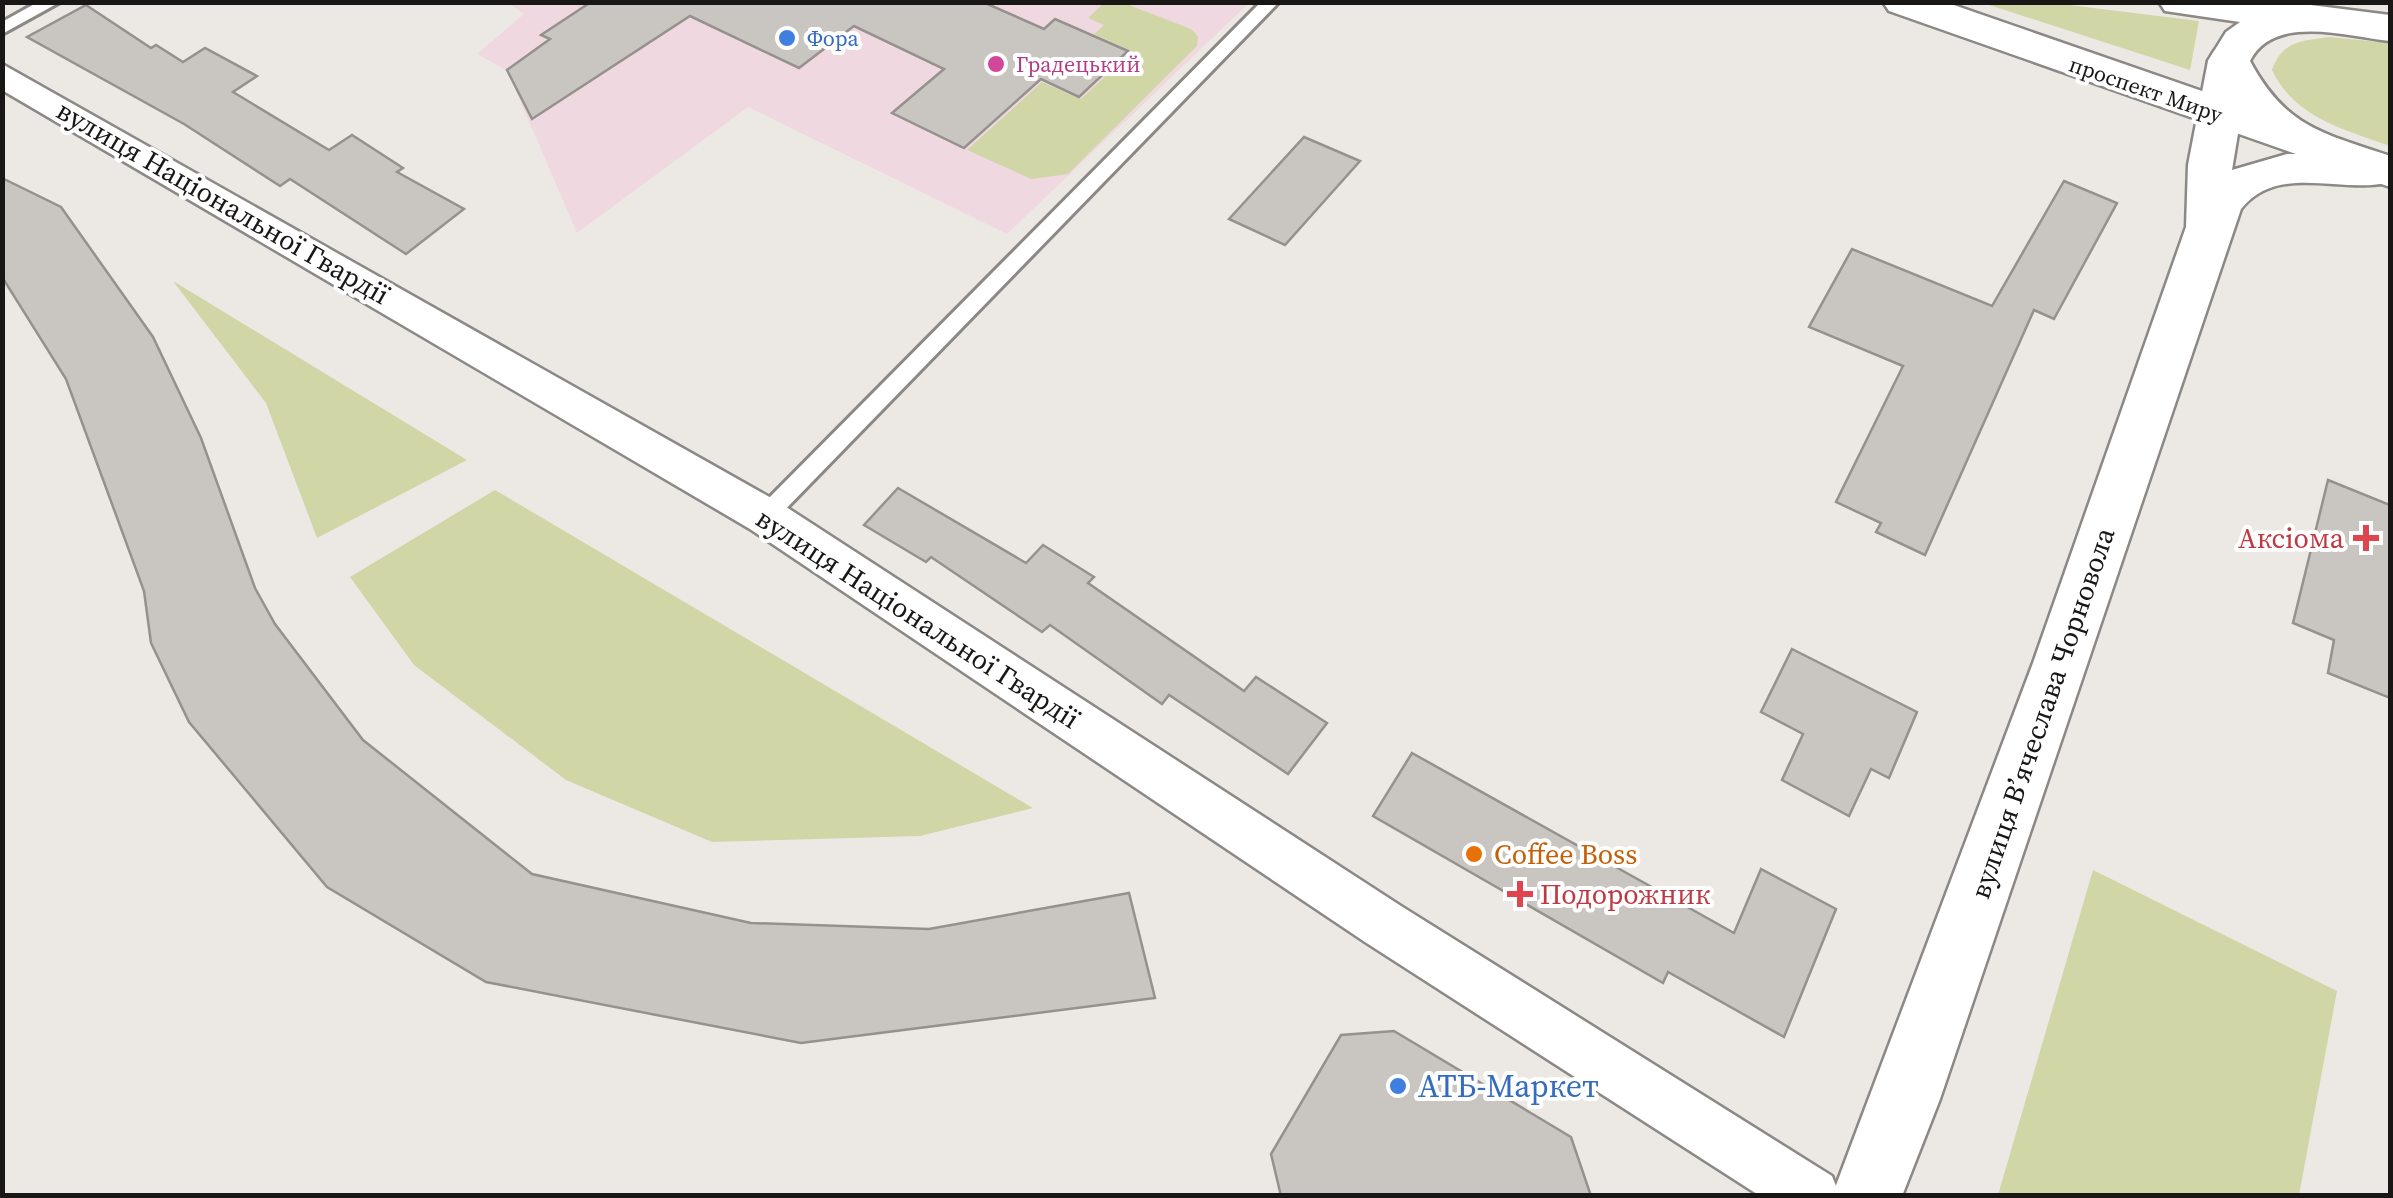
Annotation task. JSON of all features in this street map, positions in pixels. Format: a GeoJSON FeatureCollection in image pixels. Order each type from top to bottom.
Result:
{"type":"FeatureCollection","features":[{"type":"Feature","properties":{"kind":"main road","name":"проспект Миру"},"geometry":{"type":"LineString","coordinates":[[1904,2],[2386,170]]}},
{"type":"Feature","properties":{"kind":"main road"},"geometry":{"type":"LineString","coordinates":[[2179,2],[2390,28]]}},
{"type":"Feature","properties":{"kind":"main road"},"geometry":{"type":"LineString","coordinates":[[2297,140],[2252,104],[2228,61],[2238,40],[2262,25],[2310,19]]}},
{"type":"Feature","properties":{"kind":"main road","name":"вулиця Вʼячеслава Чорновола"},"geometry":{"type":"LineString","coordinates":[[2209,227],[2216,113],[2228,61]]}},
{"type":"Feature","properties":{"kind":"main road","name":"вулиця Вʼячеслава Чорновола"},"geometry":{"type":"LineString","coordinates":[[1867,1196],[1906,1099],[2061,663],[2209,227],[2232,189],[2282,170],[2323,165],[2386,170]]}},
{"type":"Feature","properties":{"kind":"street","name":"вулиця Національної Гвардії"},"geometry":{"type":"LineString","coordinates":[[2,75],[765,516],[1383,924],[1812,1196]]}},
{"type":"Feature","properties":{"kind":"lane"},"geometry":{"type":"LineString","coordinates":[[2,28],[52,2]]}},
{"type":"Feature","properties":{"kind":"lane"},"geometry":{"type":"LineString","coordinates":[[765,516],[1271,2]]}},
{"type":"Feature","properties":{"kind":"shaded area"},"geometry":{"type":"Polygon","coordinates":[[[508,3],[1249,3],[1007,234],[748,107],[577,233],[507,70],[477,54],[524,14],[508,3]]]}},
{"type":"Feature","properties":{"kind":"green space"},"geometry":{"type":"Polygon","coordinates":[[[1104,3],[1124,3],[1191,29],[1198,36],[1197,46],[1068,174],[1031,179],[967,150],[1042,82],[1081,99],[1132,51],[1094,34],[1104,25],[1088,18],[1104,3]]]}},
{"type":"Feature","properties":{"kind":"green space"},"geometry":{"type":"Polygon","coordinates":[[[1983,3],[2053,3],[2199,21],[2190,70],[1983,3]]]}},
{"type":"Feature","properties":{"kind":"green space"},"geometry":{"type":"Polygon","coordinates":[[[2329,37],[2390,43],[2390,146],[2307,111],[2272,70],[2287,48],[2329,37]]]}},
{"type":"Feature","properties":{"kind":"green space"},"geometry":{"type":"Polygon","coordinates":[[[173,281],[467,460],[317,538],[266,403],[173,281]]]}},
{"type":"Feature","properties":{"kind":"green space"},"geometry":{"type":"Polygon","coordinates":[[[495,490],[1033,808],[920,836],[712,842],[566,780],[414,665],[350,577],[495,490]]]}},
{"type":"Feature","properties":{"kind":"green space"},"geometry":{"type":"Polygon","coordinates":[[[2093,870],[2337,991],[2299,1195],[1998,1195],[2093,870]]]}},
{"type":"Feature","properties":{"kind":"building"},"geometry":{"type":"Polygon","coordinates":[[[591,2],[983,2],[1044,29],[1055,19],[1128,51],[1079,97],[1041,79],[964,148],[892,113],[944,69],[854,26],[799,68],[690,16],[532,119],[507,70],[550,39],[541,35],[591,2]]]}},
{"type":"Feature","properties":{"kind":"building"},"geometry":{"type":"Polygon","coordinates":[[[86,5],[151,48],[156,45],[183,62],[205,48],[257,76],[233,92],[329,150],[352,135],[403,168],[397,172],[464,209],[406,254],[290,179],[280,186],[184,124],[27,37],[86,5]]]}},
{"type":"Feature","properties":{"kind":"building"},"geometry":{"type":"Polygon","coordinates":[[[1304,137],[1360,161],[1285,245],[1229,219],[1304,137]]]}},
{"type":"Feature","properties":{"kind":"building"},"geometry":{"type":"Polygon","coordinates":[[[2,178],[61,207],[153,337],[201,438],[255,588],[275,624],[363,740],[532,874],[751,923],[929,929],[1129,893],[1155,998],[801,1043],[486,982],[327,887],[189,722],[151,643],[144,591],[66,379],[2,277],[2,178]]]}},
{"type":"Feature","properties":{"kind":"building"},"geometry":{"type":"Polygon","coordinates":[[[2064,181],[2117,203],[2054,319],[2034,310],[1925,555],[1876,532],[1881,523],[1836,502],[1903,366],[1809,327],[1852,249],[1992,306],[2064,181]]]}},
{"type":"Feature","properties":{"kind":"building"},"geometry":{"type":"Polygon","coordinates":[[[2328,480],[2390,505],[2390,698],[2328,673],[2334,640],[2293,623],[2328,480]]]}},
{"type":"Feature","properties":{"kind":"building"},"geometry":{"type":"Polygon","coordinates":[[[898,488],[1026,563],[1043,545],[1094,577],[1088,583],[1244,691],[1256,677],[1327,723],[1288,774],[1169,695],[1162,704],[1050,625],[1042,632],[931,557],[926,562],[864,525],[898,488]]]}},
{"type":"Feature","properties":{"kind":"building"},"geometry":{"type":"Polygon","coordinates":[[[1792,649],[1917,712],[1889,778],[1871,769],[1849,816],[1782,780],[1803,734],[1761,712],[1792,649]]]}},
{"type":"Feature","properties":{"kind":"building"},"geometry":{"type":"Polygon","coordinates":[[[1412,753],[1734,933],[1761,869],[1836,909],[1784,1037],[1668,972],[1663,983],[1373,816],[1412,753]]]}},
{"type":"Feature","properties":{"kind":"building","name":"АТБ-Маркет"},"geometry":{"type":"Polygon","coordinates":[[[1394,1031],[1571,1137],[1591,1196],[1281,1196],[1271,1154],[1341,1035],[1394,1031]]]}},
{"type":"Feature","properties":{"kind":"place","name":"Фора"},"geometry":{"type":"Point","coordinates":[787,38]}},
{"type":"Feature","properties":{"kind":"place","name":"Градецький"},"geometry":{"type":"Point","coordinates":[996,64]}},
{"type":"Feature","properties":{"kind":"place","name":"Аксіома"},"geometry":{"type":"Point","coordinates":[2366,538]}},
{"type":"Feature","properties":{"kind":"place","name":"Coffee Boss"},"geometry":{"type":"Point","coordinates":[1474,854]}},
{"type":"Feature","properties":{"kind":"place","name":"Подорожник"},"geometry":{"type":"Point","coordinates":[1520,894]}},
{"type":"Feature","properties":{"kind":"place","name":"АТБ-Маркет"},"geometry":{"type":"Point","coordinates":[1398,1086]}}]}
